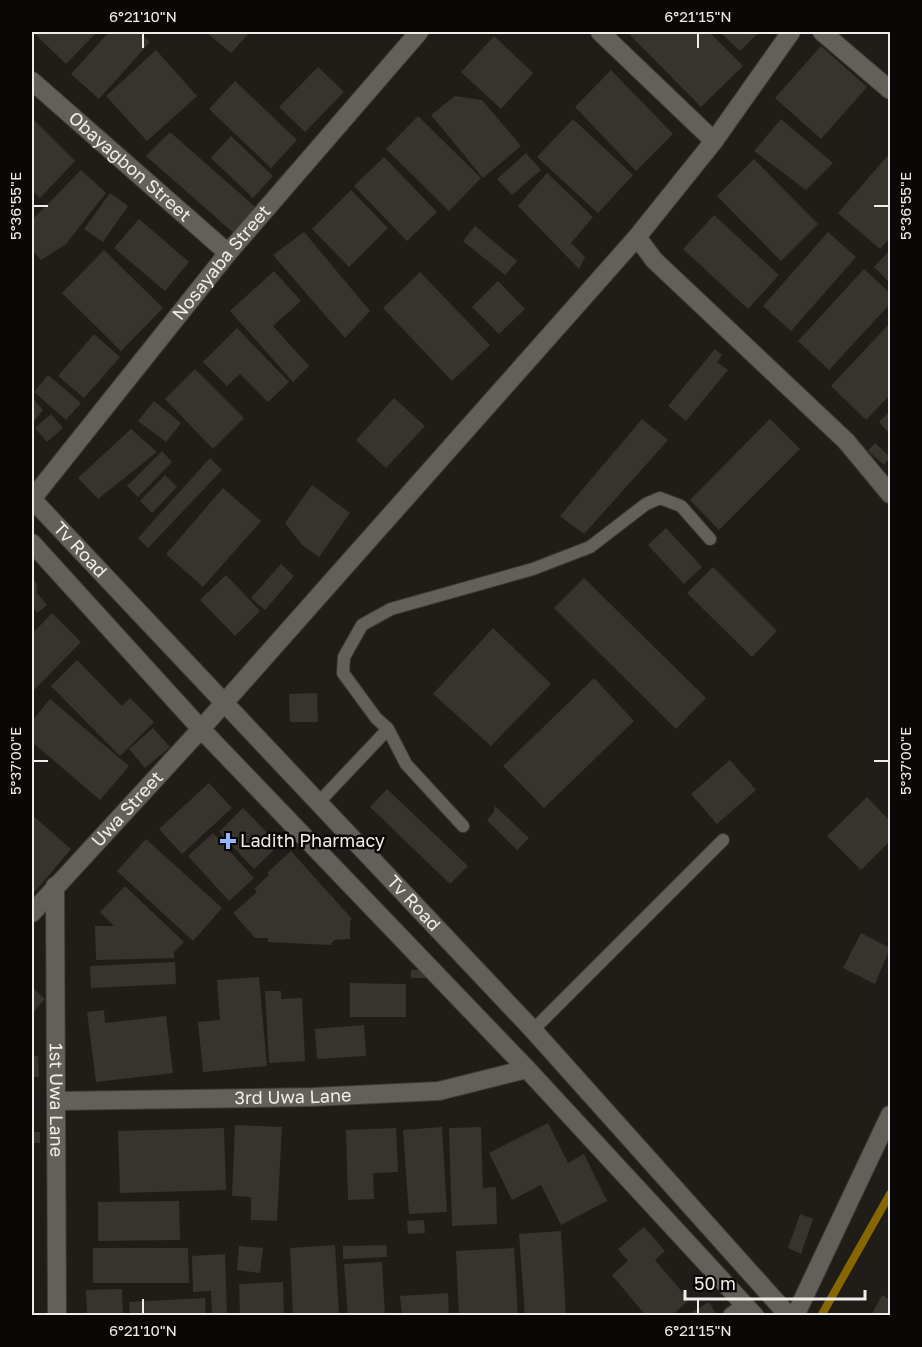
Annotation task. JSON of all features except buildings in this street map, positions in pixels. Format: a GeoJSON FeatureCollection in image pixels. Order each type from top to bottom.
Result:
{"type":"FeatureCollection","features":[{"type":"Feature","properties":{"kind":"street","name":"Nosayaba Street"},"geometry":{"type":"LineString","coordinates":[[32,499],[228,253],[419,32]]}},
{"type":"Feature","properties":{"kind":"street"},"geometry":{"type":"LineString","coordinates":[[600,32],[714,141]]}},
{"type":"Feature","properties":{"kind":"street","name":"Uwa Street"},"geometry":{"type":"LineString","coordinates":[[32,913],[223,705],[637,237],[714,141],[790,32]]}},
{"type":"Feature","properties":{"kind":"street"},"geometry":{"type":"LineString","coordinates":[[822,32],[891,90]]}},
{"type":"Feature","properties":{"kind":"street","name":"Obayagbon Street"},"geometry":{"type":"LineString","coordinates":[[32,81],[228,253]]}},
{"type":"Feature","properties":{"kind":"street"},"geometry":{"type":"LineString","coordinates":[[637,237],[654,260],[846,441],[891,494]]}},
{"type":"Feature","properties":{"kind":"street","name":"Tv Road"},"geometry":{"type":"LineString","coordinates":[[32,499],[223,705],[319,802],[533,1030],[789,1316]]}},
{"type":"Feature","properties":{"kind":"street","name":"Tv Road"},"geometry":{"type":"LineString","coordinates":[[32,543],[201,729],[527,1069],[745,1312]]}},
{"type":"Feature","properties":{"kind":"street","name":"1st Uwa Lane"},"geometry":{"type":"LineString","coordinates":[[55,886],[57,1316]]}},
{"type":"Feature","properties":{"kind":"street","name":"3rd Uwa Lane"},"geometry":{"type":"LineString","coordinates":[[56,1101],[313,1097],[439,1091],[527,1069]]}},
{"type":"Feature","properties":{"kind":"street"},"geometry":{"type":"LineString","coordinates":[[795,1316],[891,1115]]}},
{"type":"Feature","properties":{"kind":"lane"},"geometry":{"type":"LineString","coordinates":[[463,826],[406,764],[388,729],[376,718],[343,673],[344,657],[362,625],[391,609],[533,569],[590,547],[646,504],[660,498],[681,506],[710,539]]}},
{"type":"Feature","properties":{"kind":"lane"},"geometry":{"type":"LineString","coordinates":[[319,802],[388,729]]}},
{"type":"Feature","properties":{"kind":"lane"},"geometry":{"type":"LineString","coordinates":[[533,1030],[723,840]]}},
{"type":"Feature","properties":{"kind":"waterway"},"geometry":{"type":"LineString","coordinates":[[821,1316],[890,1194]]}},
{"type":"Feature","properties":{"kind":"place","name":"Ladith Pharmacy"},"geometry":{"type":"Point","coordinates":[228,841]}}]}
